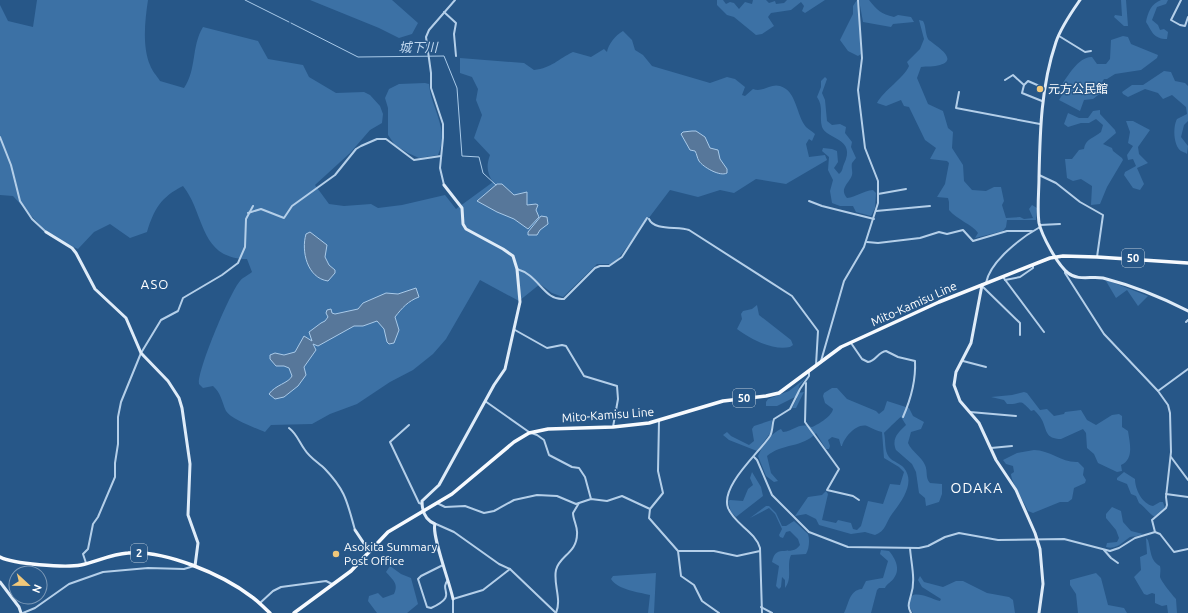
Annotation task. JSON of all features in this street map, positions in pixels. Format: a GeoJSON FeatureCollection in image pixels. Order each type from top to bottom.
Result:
{"type":"FeatureCollection","features":[{"type":"Feature","properties":{"kind":"main road","name":"Mito-Kamisu Line"},"geometry":{"type":"LineString","coordinates":[[294,613],[355,567],[392,529],[459,489],[514,442],[532,433],[548,429],[612,427],[659,421],[722,400],[766,396],[779,393],[837,349],[986,283],[1003,278],[1032,264],[1056,256],[1097,257],[1188,264]]}},
{"type":"Feature","properties":{"kind":"main road","name":"2"},"geometry":{"type":"LineString","coordinates":[[0,557],[8,561],[18,563],[76,566],[120,554],[138,553],[165,557],[195,566],[248,594],[270,613]]}},
{"type":"Feature","properties":{"kind":"street"},"geometry":{"type":"LineString","coordinates":[[455,0],[427,33],[426,42],[431,88],[443,124],[440,172],[444,185],[462,208],[464,228],[511,253],[515,258],[521,297],[506,366],[439,484],[424,498],[422,505],[427,519],[434,524],[454,532],[499,564],[510,569],[556,613]]}},
{"type":"Feature","properties":{"kind":"street"},"geometry":{"type":"LineString","coordinates":[[820,361],[844,281],[867,242],[876,211],[878,194],[877,175],[864,142],[858,90],[862,58],[858,0]]}},
{"type":"Feature","properties":{"kind":"street"},"geometry":{"type":"LineString","coordinates":[[1080,0],[1059,36],[1044,88],[1040,124],[1040,226],[1065,270],[1065,273],[1104,334],[1158,391],[1170,410],[1170,455],[1166,508],[1152,520],[1155,532],[1163,537],[1174,552],[1188,549]]}},
{"type":"Feature","properties":{"kind":"street"},"geometry":{"type":"LineString","coordinates":[[1181,0],[1171,20],[1185,26],[1188,17]]}},
{"type":"Feature","properties":{"kind":"street"},"geometry":{"type":"LineString","coordinates":[[444,12],[456,23],[454,34],[456,56]]}},
{"type":"Feature","properties":{"kind":"street"},"geometry":{"type":"LineString","coordinates":[[1059,36],[1084,52],[1091,51]]}},
{"type":"Feature","properties":{"kind":"street"},"geometry":{"type":"LineString","coordinates":[[1005,80],[1013,76],[1024,85]]}},
{"type":"Feature","properties":{"kind":"street"},"geometry":{"type":"LineString","coordinates":[[1042,101],[1021,93],[1024,85],[1028,81],[1044,88]]}},
{"type":"Feature","properties":{"kind":"street"},"geometry":{"type":"LineString","coordinates":[[959,92],[956,108],[1040,124]]}},
{"type":"Feature","properties":{"kind":"street"},"geometry":{"type":"LineString","coordinates":[[0,137],[11,165],[20,201],[32,219],[46,232],[72,248],[95,288],[126,318],[141,353],[168,381],[176,394],[182,408],[190,464],[188,515],[198,543],[195,566],[184,569],[148,568],[103,572],[69,584],[35,608],[22,613],[19,606],[0,582]]}},
{"type":"Feature","properties":{"kind":"street"},"geometry":{"type":"LineString","coordinates":[[248,213],[261,209],[284,218],[292,206],[335,175],[356,149],[377,139],[386,139],[414,160],[441,156]]}},
{"type":"Feature","properties":{"kind":"street"},"geometry":{"type":"LineString","coordinates":[[1039,175],[1052,181],[1080,202],[1102,214],[1104,218],[1097,257]]}},
{"type":"Feature","properties":{"kind":"street"},"geometry":{"type":"LineString","coordinates":[[878,194],[906,188]]}},
{"type":"Feature","properties":{"kind":"street"},"geometry":{"type":"LineString","coordinates":[[809,201],[822,206],[874,219]]}},
{"type":"Feature","properties":{"kind":"street"},"geometry":{"type":"LineString","coordinates":[[86,564],[83,554],[88,549],[93,524],[98,518],[115,477],[115,463],[118,444],[118,417],[121,402],[141,353],[161,320],[178,311],[183,298],[222,275],[238,263],[245,247],[246,219],[253,206]]}},
{"type":"Feature","properties":{"kind":"street"},"geometry":{"type":"LineString","coordinates":[[876,211],[930,206]]}},
{"type":"Feature","properties":{"kind":"street"},"geometry":{"type":"LineString","coordinates":[[517,269],[539,282],[548,296],[564,299],[595,268],[600,266],[609,266],[622,257],[648,218],[653,225],[689,230],[792,296],[818,332],[816,366]]}},
{"type":"Feature","properties":{"kind":"street"},"geometry":{"type":"LineString","coordinates":[[986,283],[1000,259],[1016,243],[1040,226],[1060,224]]}},
{"type":"Feature","properties":{"kind":"street"},"geometry":{"type":"LineString","coordinates":[[867,242],[878,243],[920,238],[939,232],[947,234],[963,230],[973,241],[1007,231],[1032,231]]}},
{"type":"Feature","properties":{"kind":"street"},"geometry":{"type":"LineString","coordinates":[[1032,264],[1033,268],[1022,275],[1003,278],[1044,332]]}},
{"type":"Feature","properties":{"kind":"street"},"geometry":{"type":"LineString","coordinates":[[1065,270],[1079,277],[1097,277],[1109,280],[1160,298],[1188,311]]}},
{"type":"Feature","properties":{"kind":"street"},"geometry":{"type":"LineString","coordinates":[[982,286],[1020,323],[1020,335]]}},
{"type":"Feature","properties":{"kind":"street"},"geometry":{"type":"LineString","coordinates":[[982,286],[971,343],[955,376],[954,385],[960,401],[979,423],[990,448],[1019,496],[1038,540],[1043,584],[1039,613]]}},
{"type":"Feature","properties":{"kind":"street"},"geometry":{"type":"LineString","coordinates":[[514,330],[547,348],[562,345],[566,346],[584,376],[617,386],[618,399],[612,427]]}},
{"type":"Feature","properties":{"kind":"street"},"geometry":{"type":"LineString","coordinates":[[851,343],[862,359],[868,362],[872,361],[881,352],[886,351],[898,357],[915,362],[914,379],[908,406],[902,417]]}},
{"type":"Feature","properties":{"kind":"street"},"geometry":{"type":"LineString","coordinates":[[962,361],[986,367]]}},
{"type":"Feature","properties":{"kind":"street"},"geometry":{"type":"LineString","coordinates":[[1158,391],[1188,369]]}},
{"type":"Feature","properties":{"kind":"street"},"geometry":{"type":"LineString","coordinates":[[762,613],[760,551],[755,539],[732,516],[727,502],[730,488],[771,435],[774,418],[790,409],[809,376],[809,371]]}},
{"type":"Feature","properties":{"kind":"street"},"geometry":{"type":"LineString","coordinates":[[806,382],[805,422],[839,469],[827,490],[853,496],[859,500]]}},
{"type":"Feature","properties":{"kind":"street"},"geometry":{"type":"LineString","coordinates":[[485,401],[532,433],[537,434],[544,440],[549,455],[572,467],[579,468],[585,477],[591,500]]}},
{"type":"Feature","properties":{"kind":"street"},"geometry":{"type":"LineString","coordinates":[[970,412],[1016,416]]}},
{"type":"Feature","properties":{"kind":"street"},"geometry":{"type":"LineString","coordinates":[[659,421],[658,471],[662,493],[650,509],[649,518],[678,551],[680,576],[694,585],[702,601],[719,613]]}},
{"type":"Feature","properties":{"kind":"street"},"geometry":{"type":"LineString","coordinates":[[409,425],[390,442],[419,503],[422,505]]}},
{"type":"Feature","properties":{"kind":"street"},"geometry":{"type":"LineString","coordinates":[[289,428],[296,434],[305,450],[332,476],[344,494],[348,502],[355,530],[369,551]]}},
{"type":"Feature","properties":{"kind":"street"},"geometry":{"type":"LineString","coordinates":[[990,448],[1012,446]]}},
{"type":"Feature","properties":{"kind":"street"},"geometry":{"type":"LineString","coordinates":[[1170,455],[1174,463],[1188,480]]}},
{"type":"Feature","properties":{"kind":"street"},"geometry":{"type":"LineString","coordinates":[[754,457],[757,460],[772,495],[809,532],[848,547],[910,548],[928,546],[945,537],[959,533],[998,540],[1068,540],[1104,550],[1114,550],[1135,538],[1155,532]]}},
{"type":"Feature","properties":{"kind":"street"},"geometry":{"type":"LineString","coordinates":[[1166,494],[1188,497]]}},
{"type":"Feature","properties":{"kind":"street"},"geometry":{"type":"LineString","coordinates":[[437,503],[445,507],[465,506],[484,513],[494,511],[514,500],[537,495],[557,496],[579,504],[591,500],[604,502],[624,497],[650,509]]}},
{"type":"Feature","properties":{"kind":"street"},"geometry":{"type":"LineString","coordinates":[[556,613],[558,603],[555,589],[556,571],[576,544],[578,532],[573,513],[579,504]]}},
{"type":"Feature","properties":{"kind":"street"},"geometry":{"type":"LineString","coordinates":[[434,524],[434,534],[449,580],[453,599],[453,613]]}},
{"type":"Feature","properties":{"kind":"street"},"geometry":{"type":"LineString","coordinates":[[910,548],[913,573],[911,594],[908,603],[912,613]]}},
{"type":"Feature","properties":{"kind":"street"},"geometry":{"type":"LineString","coordinates":[[1104,550],[1118,563]]}},
{"type":"Feature","properties":{"kind":"street"},"geometry":{"type":"LineString","coordinates":[[678,551],[714,551],[737,556],[760,551]]}},
{"type":"Feature","properties":{"kind":"street"},"geometry":{"type":"LineString","coordinates":[[444,565],[420,576],[418,579],[427,607],[431,608],[444,601],[446,596],[446,584],[449,580]]}},
{"type":"Feature","properties":{"kind":"street"},"geometry":{"type":"LineString","coordinates":[[453,599],[483,590],[510,569]]}},
{"type":"Feature","properties":{"kind":"street"},"geometry":{"type":"LineString","coordinates":[[260,604],[273,591],[281,587],[326,581],[330,581],[333,584]]}},
{"type":"Feature","properties":{"kind":"street"},"geometry":{"type":"LineString","coordinates":[[761,607],[772,613]]}},
{"type":"Feature","properties":{"kind":"shaded area"},"geometry":{"type":"Polygon","coordinates":[[[37,0],[148,0],[145,24],[147,58],[160,81],[184,88],[191,73],[197,42],[203,27],[258,41],[268,59],[303,65],[309,77],[336,93],[364,92],[370,95],[380,106],[383,114],[382,123],[370,130],[350,153],[315,185],[329,204],[344,206],[371,204],[378,208],[402,205],[445,195],[456,209],[493,182],[489,176],[488,169],[490,155],[474,138],[482,115],[476,100],[478,89],[472,77],[460,73],[460,58],[524,63],[534,70],[546,67],[573,52],[591,57],[604,49],[607,52],[613,40],[623,31],[632,40],[635,50],[643,55],[652,66],[710,83],[727,77],[735,79],[745,87],[742,95],[745,96],[753,89],[760,90],[776,85],[786,89],[793,98],[806,127],[815,134],[812,141],[809,139],[806,144],[809,157],[825,155],[827,160],[786,184],[756,179],[734,193],[720,190],[698,197],[670,190],[614,264],[597,264],[563,297],[552,293],[540,284],[519,301],[480,280],[446,339],[433,354],[413,370],[390,382],[357,404],[330,414],[312,424],[271,425],[265,432],[233,417],[226,411],[220,395],[213,386],[203,388],[199,384],[208,349],[229,300],[240,281],[252,272],[247,259],[231,257],[220,251],[211,243],[205,233],[196,209],[183,186],[175,190],[159,204],[152,217],[147,232],[130,238],[110,224],[94,232],[78,249],[50,236],[13,196],[0,195],[0,5],[8,21],[33,27],[37,0]]]}},
{"type":"Feature","properties":{"kind":"shaded area"},"geometry":{"type":"Polygon","coordinates":[[[310,0],[392,0],[418,23],[412,34],[399,38],[379,28],[310,0]]]}},
{"type":"Feature","properties":{"kind":"shaded area"},"geometry":{"type":"Polygon","coordinates":[[[717,0],[723,0],[726,4],[730,2],[734,3],[739,9],[745,2],[752,4],[753,0],[766,0],[769,3],[775,1],[776,4],[784,3],[787,0],[825,0],[805,13],[802,11],[804,6],[801,2],[791,10],[771,13],[768,17],[774,26],[762,34],[756,35],[734,17],[727,15],[717,5],[717,0]]]}},
{"type":"Feature","properties":{"kind":"shaded area"},"geometry":{"type":"Polygon","coordinates":[[[857,0],[861,54],[858,56],[848,51],[840,40],[853,14],[853,6],[857,0]]]}},
{"type":"Feature","properties":{"kind":"shaded area"},"geometry":{"type":"Polygon","coordinates":[[[859,0],[869,0],[882,13],[894,17],[898,15],[911,17],[914,22],[893,24],[891,27],[863,22],[859,0]]]}},
{"type":"Feature","properties":{"kind":"shaded area"},"geometry":{"type":"Polygon","coordinates":[[[1121,0],[1126,0],[1128,26],[1124,26],[1114,17],[1115,15],[1122,16],[1121,0]]]}},
{"type":"Feature","properties":{"kind":"shaded area"},"geometry":{"type":"Polygon","coordinates":[[[1161,0],[1168,0],[1166,4],[1157,7],[1152,20],[1158,25],[1160,30],[1164,29],[1168,32],[1167,39],[1162,39],[1156,36],[1146,22],[1150,9],[1161,0]]]}},
{"type":"Feature","properties":{"kind":"shaded area"},"geometry":{"type":"Polygon","coordinates":[[[919,20],[923,21],[924,23],[928,39],[943,51],[947,59],[946,62],[940,65],[921,67],[917,78],[928,104],[943,111],[948,128],[953,132],[952,148],[963,165],[964,181],[972,190],[986,191],[994,187],[1001,187],[1004,201],[1002,205],[1006,218],[1033,218],[1029,209],[1032,205],[1037,208],[1036,220],[1007,220],[1006,227],[1003,231],[975,238],[978,233],[976,230],[949,210],[948,198],[937,197],[945,184],[949,163],[947,161],[930,159],[936,148],[925,140],[909,107],[904,106],[901,100],[886,106],[877,103],[884,93],[899,80],[909,66],[907,62],[920,49],[924,39],[919,20]]]}},
{"type":"Feature","properties":{"kind":"shaded area"},"geometry":{"type":"Polygon","coordinates":[[[1123,36],[1128,37],[1131,44],[1158,55],[1157,58],[1141,70],[1115,74],[1107,79],[1104,79],[1100,86],[1102,92],[1093,99],[1084,100],[1080,111],[1059,100],[1064,92],[1061,86],[1078,63],[1092,57],[1097,64],[1106,64],[1110,59],[1111,40],[1123,36]]]}},
{"type":"Feature","properties":{"kind":"shaded area"},"geometry":{"type":"Polygon","coordinates":[[[1164,71],[1171,72],[1175,81],[1185,83],[1188,86],[1188,121],[1184,125],[1181,137],[1188,146],[1187,154],[1178,148],[1174,131],[1177,119],[1187,114],[1186,107],[1172,95],[1163,99],[1158,93],[1145,89],[1128,97],[1122,92],[1132,85],[1143,85],[1164,71]]]}},
{"type":"Feature","properties":{"kind":"shaded area"},"geometry":{"type":"Polygon","coordinates":[[[825,77],[827,79],[822,93],[825,100],[827,121],[832,125],[840,124],[846,127],[845,133],[852,142],[851,147],[856,158],[852,163],[851,178],[844,189],[845,195],[847,198],[873,190],[876,193],[875,208],[871,216],[856,212],[853,206],[840,206],[832,203],[830,191],[833,180],[828,170],[829,157],[822,151],[823,148],[837,151],[838,162],[834,168],[839,174],[842,171],[847,155],[847,149],[844,144],[825,131],[822,127],[821,108],[817,97],[821,87],[821,81],[825,77]]]}},
{"type":"Feature","properties":{"kind":"shaded area"},"geometry":{"type":"Polygon","coordinates":[[[399,84],[429,84],[430,93],[439,119],[442,136],[438,155],[419,158],[395,145],[388,135],[388,108],[385,98],[389,89],[399,84]]]}},
{"type":"Feature","properties":{"kind":"shaded area"},"geometry":{"type":"Polygon","coordinates":[[[1100,110],[1100,114],[1116,133],[1103,144],[1112,148],[1113,151],[1123,160],[1107,187],[1100,204],[1091,205],[1092,186],[1081,179],[1073,181],[1067,178],[1065,159],[1072,159],[1079,150],[1084,149],[1088,141],[1101,132],[1103,125],[1096,119],[1089,123],[1081,123],[1068,127],[1064,124],[1068,113],[1079,118],[1088,118],[1093,111],[1100,110]]]}},
{"type":"Feature","properties":{"kind":"shaded area"},"geometry":{"type":"Polygon","coordinates":[[[1126,121],[1133,121],[1150,130],[1138,147],[1139,154],[1148,163],[1137,168],[1144,184],[1140,190],[1133,188],[1124,175],[1125,172],[1136,166],[1133,159],[1128,160],[1127,155],[1133,146],[1128,143],[1130,132],[1126,121]]]}},
{"type":"Feature","properties":{"kind":"shaded area"},"geometry":{"type":"Polygon","coordinates":[[[696,131],[705,137],[710,148],[718,150],[720,159],[727,169],[727,173],[720,174],[712,171],[699,161],[695,151],[690,150],[681,134],[683,132],[696,131]]]}},
{"type":"Feature","properties":{"kind":"shaded area"},"geometry":{"type":"Polygon","coordinates":[[[497,184],[502,184],[514,195],[527,192],[527,205],[538,205],[536,210],[539,217],[528,229],[514,219],[477,201],[497,184]]]}},
{"type":"Feature","properties":{"kind":"shaded area"},"geometry":{"type":"Polygon","coordinates":[[[541,216],[547,217],[548,224],[540,230],[537,235],[528,235],[528,232],[541,216]]]}},
{"type":"Feature","properties":{"kind":"shaded area"},"geometry":{"type":"Polygon","coordinates":[[[310,232],[327,245],[325,257],[329,265],[335,270],[335,273],[328,281],[315,275],[307,263],[304,248],[306,234],[310,232]]]}},
{"type":"Feature","properties":{"kind":"shaded area"},"geometry":{"type":"Polygon","coordinates":[[[1106,281],[1148,296],[1138,306],[1127,290],[1116,298],[1106,281]]]}},
{"type":"Feature","properties":{"kind":"shaded area"},"geometry":{"type":"Polygon","coordinates":[[[416,288],[419,297],[406,305],[395,317],[399,330],[394,343],[389,344],[387,342],[384,329],[377,321],[363,326],[354,326],[318,346],[313,344],[316,350],[304,367],[306,375],[298,386],[284,397],[275,399],[269,394],[292,376],[289,368],[284,366],[276,366],[270,359],[270,355],[275,353],[284,355],[295,352],[304,336],[312,341],[309,332],[325,321],[328,317],[326,313],[327,310],[331,309],[332,313],[335,314],[358,309],[363,303],[386,293],[398,294],[416,288]]]}},
{"type":"Feature","properties":{"kind":"shaded area"},"geometry":{"type":"Polygon","coordinates":[[[757,305],[759,315],[791,340],[793,345],[783,348],[769,346],[748,337],[737,329],[742,319],[741,314],[743,311],[752,309],[757,305]]]}},
{"type":"Feature","properties":{"kind":"shaded area"},"geometry":{"type":"Polygon","coordinates":[[[806,378],[799,386],[798,393],[804,392],[796,408],[792,408],[797,398],[795,397],[777,406],[766,406],[768,399],[789,391],[806,378]]]}},
{"type":"Feature","properties":{"kind":"shaded area"},"geometry":{"type":"Polygon","coordinates":[[[832,388],[837,388],[847,399],[876,411],[879,414],[884,410],[887,401],[909,408],[913,416],[924,422],[921,429],[911,432],[908,443],[926,467],[930,483],[942,484],[942,494],[939,502],[926,506],[925,498],[919,493],[916,472],[912,464],[896,450],[894,442],[896,436],[906,425],[901,417],[884,433],[887,454],[891,459],[904,468],[907,474],[908,486],[903,498],[879,533],[875,535],[865,532],[851,534],[819,525],[816,519],[806,514],[795,516],[808,497],[822,495],[826,491],[828,494],[822,520],[836,523],[838,520],[851,523],[853,529],[857,530],[861,526],[868,501],[883,504],[890,484],[900,485],[904,472],[899,467],[884,458],[882,432],[867,426],[863,426],[851,432],[845,439],[842,446],[839,439],[832,437],[828,440],[830,446],[829,449],[826,449],[816,433],[805,441],[773,452],[767,456],[771,473],[778,481],[774,482],[766,476],[758,456],[767,440],[781,429],[783,432],[803,425],[812,427],[825,420],[833,409],[825,403],[823,396],[824,393],[832,388]]]}},
{"type":"Feature","properties":{"kind":"shaded area"},"geometry":{"type":"Polygon","coordinates":[[[1024,392],[1027,393],[1040,410],[1047,409],[1054,416],[1064,414],[1065,412],[1081,410],[1087,420],[1096,425],[1112,415],[1119,414],[1122,416],[1122,427],[1128,431],[1130,451],[1128,459],[1121,465],[1122,471],[1117,472],[1098,463],[1094,454],[1087,448],[1086,433],[1083,429],[1061,439],[1056,439],[1049,436],[1041,419],[1034,410],[1031,411],[1022,403],[1007,404],[1004,400],[991,397],[1024,392]]]}},
{"type":"Feature","properties":{"kind":"shaded area"},"geometry":{"type":"Polygon","coordinates":[[[772,420],[771,432],[757,451],[729,440],[723,435],[727,432],[731,436],[749,445],[754,441],[752,429],[754,426],[772,420]]]}},
{"type":"Feature","properties":{"kind":"shaded area"},"geometry":{"type":"Polygon","coordinates":[[[1034,450],[1045,452],[1067,461],[1078,462],[1084,468],[1083,475],[1086,480],[1085,483],[1074,488],[1072,499],[1068,502],[1060,502],[1033,513],[1028,511],[1013,482],[1011,474],[1014,472],[1013,466],[1006,464],[1003,460],[1017,453],[1034,450]]]}},
{"type":"Feature","properties":{"kind":"shaded area"},"geometry":{"type":"Polygon","coordinates":[[[752,472],[761,487],[763,496],[736,517],[731,512],[728,501],[743,501],[748,489],[753,485],[750,478],[752,472]]]}},
{"type":"Feature","properties":{"kind":"shaded area"},"geometry":{"type":"Polygon","coordinates":[[[1124,472],[1135,479],[1136,487],[1140,496],[1149,505],[1153,506],[1163,502],[1165,508],[1155,517],[1139,503],[1136,496],[1131,494],[1127,484],[1117,480],[1117,478],[1124,472]]]}},
{"type":"Feature","properties":{"kind":"shaded area"},"geometry":{"type":"Polygon","coordinates":[[[766,506],[769,506],[776,513],[782,526],[786,526],[794,521],[809,536],[806,554],[791,555],[789,563],[789,580],[785,588],[785,580],[782,577],[781,587],[779,589],[776,586],[779,566],[772,562],[774,556],[780,551],[796,549],[800,545],[798,539],[790,531],[786,532],[783,538],[780,537],[779,535],[782,529],[775,514],[769,508],[750,518],[766,506]]]}},
{"type":"Feature","properties":{"kind":"shaded area"},"geometry":{"type":"Polygon","coordinates":[[[1112,507],[1121,511],[1123,522],[1131,531],[1143,534],[1130,537],[1119,545],[1110,548],[1106,547],[1107,543],[1117,542],[1119,538],[1116,530],[1106,518],[1106,514],[1112,507]]]}},
{"type":"Feature","properties":{"kind":"shaded area"},"geometry":{"type":"Polygon","coordinates":[[[1146,538],[1148,540],[1151,555],[1154,561],[1160,566],[1160,577],[1176,599],[1177,613],[1168,613],[1167,605],[1162,606],[1155,603],[1155,594],[1144,594],[1134,577],[1141,570],[1140,557],[1147,554],[1146,538]]]}},
{"type":"Feature","properties":{"kind":"shaded area"},"geometry":{"type":"Polygon","coordinates":[[[881,550],[889,551],[893,557],[897,567],[896,575],[885,588],[879,588],[877,590],[871,613],[844,613],[854,592],[862,589],[866,581],[883,578],[888,561],[880,554],[881,550]]]}},
{"type":"Feature","properties":{"kind":"shaded area"},"geometry":{"type":"Polygon","coordinates":[[[390,566],[401,574],[411,578],[418,604],[407,613],[377,613],[368,601],[369,596],[378,593],[383,598],[394,594],[396,585],[386,572],[390,566]]]}},
{"type":"Feature","properties":{"kind":"shaded area"},"geometry":{"type":"Polygon","coordinates":[[[656,573],[654,613],[648,613],[650,595],[634,592],[618,586],[611,579],[613,576],[656,573]]]}},
{"type":"Feature","properties":{"kind":"shaded area"},"geometry":{"type":"Polygon","coordinates":[[[1096,573],[1101,578],[1108,605],[1124,608],[1127,613],[1078,613],[1076,594],[1070,585],[1070,580],[1096,573]]]}},
{"type":"Feature","properties":{"kind":"shaded area"},"geometry":{"type":"Polygon","coordinates":[[[920,576],[924,582],[943,587],[956,581],[963,581],[987,593],[1009,597],[1013,600],[1015,613],[913,613],[909,604],[913,595],[923,595],[940,601],[941,599],[922,587],[918,580],[920,576]]]}},
{"type":"Feature","properties":{"kind":"waterway","name":"城下川"},"geometry":{"type":"LineString","coordinates":[[245,0],[289,22]]}},
{"type":"Feature","properties":{"kind":"waterway","name":"城下川"},"geometry":{"type":"LineString","coordinates":[[291,23],[358,57],[444,56],[457,88],[462,156],[479,157],[483,173],[496,185]]}},
{"type":"Feature","properties":{"kind":"place","name":"元方公民館"},"geometry":{"type":"Point","coordinates":[1040,89]}},
{"type":"Feature","properties":{"kind":"place","name":"Asokita Summary Post Office"},"geometry":{"type":"Point","coordinates":[336,554]}},
{"type":"Feature","properties":{"kind":"district","name":"ASO"},"geometry":{"type":"Point","coordinates":[155,284]}},
{"type":"Feature","properties":{"kind":"district","name":"ODAKA"},"geometry":{"type":"Point","coordinates":[977,488]}}]}
